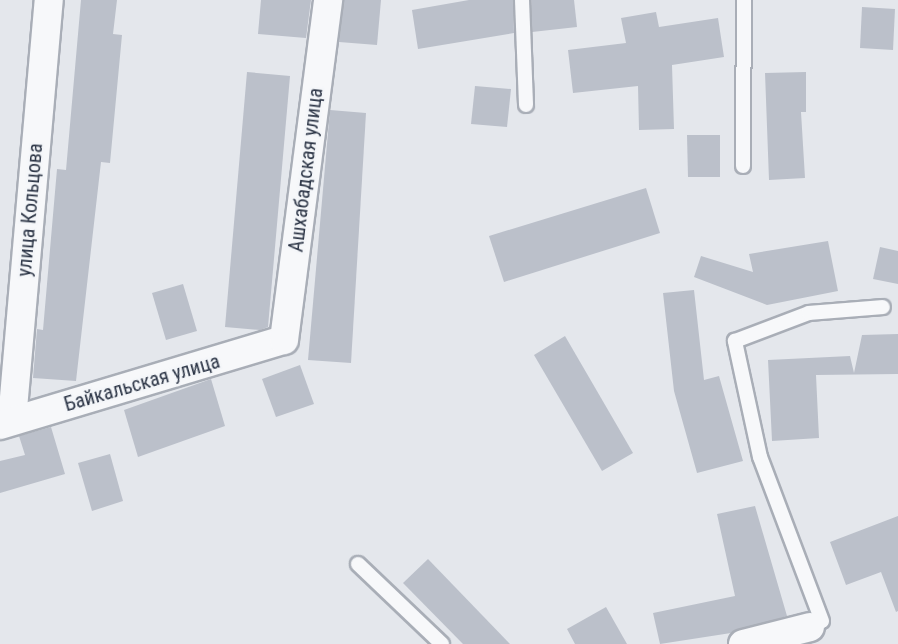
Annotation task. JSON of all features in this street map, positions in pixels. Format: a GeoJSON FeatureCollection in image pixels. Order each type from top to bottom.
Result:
{"type":"FeatureCollection","features":[{"type":"Feature","properties":{"kind":"street","name":"улица Кольцова"},"geometry":{"type":"LineString","coordinates":[[6,422],[49,0]]}},
{"type":"Feature","properties":{"kind":"street","name":"Ашхабадская улица"},"geometry":{"type":"LineString","coordinates":[[284,340],[328,0]]}},
{"type":"Feature","properties":{"kind":"street","name":"Байкальская улица"},"geometry":{"type":"LineString","coordinates":[[6,422],[284,340]]}},
{"type":"Feature","properties":{"kind":"street"},"geometry":{"type":"LineString","coordinates":[[743,644],[810,627]]}},
{"type":"Feature","properties":{"kind":"lane"},"geometry":{"type":"LineString","coordinates":[[522,0],[526,105]]}},
{"type":"Feature","properties":{"kind":"lane"},"geometry":{"type":"LineString","coordinates":[[743,166],[744,0]]}},
{"type":"Feature","properties":{"kind":"lane"},"geometry":{"type":"LineString","coordinates":[[810,627],[822,621],[760,457],[735,341],[808,313],[883,307]]}},
{"type":"Feature","properties":{"kind":"lane"},"geometry":{"type":"LineString","coordinates":[[358,564],[442,644]]}},
{"type":"Feature","properties":{"kind":"building"},"geometry":{"type":"Polygon","coordinates":[[[81,0],[117,0],[113,34],[122,35],[110,163],[101,162],[76,381],[33,378],[37,329],[43,330],[57,169],[66,170],[81,0]]]}},
{"type":"Feature","properties":{"kind":"building"},"geometry":{"type":"Polygon","coordinates":[[[261,0],[311,0],[306,38],[258,34],[261,0]]]}},
{"type":"Feature","properties":{"kind":"building"},"geometry":{"type":"Polygon","coordinates":[[[344,0],[381,0],[377,45],[339,42],[344,0]]]}},
{"type":"Feature","properties":{"kind":"building"},"geometry":{"type":"Polygon","coordinates":[[[469,0],[513,0],[514,33],[418,49],[412,10],[469,0]]]}},
{"type":"Feature","properties":{"kind":"building"},"geometry":{"type":"Polygon","coordinates":[[[531,0],[574,0],[577,27],[532,32],[531,0]]]}},
{"type":"Feature","properties":{"kind":"building"},"geometry":{"type":"Polygon","coordinates":[[[862,7],[895,9],[893,50],[860,48],[862,7]]]}},
{"type":"Feature","properties":{"kind":"building"},"geometry":{"type":"Polygon","coordinates":[[[656,12],[659,27],[718,18],[724,57],[672,65],[674,129],[639,130],[638,86],[573,93],[568,50],[626,43],[621,18],[656,12]]]}},
{"type":"Feature","properties":{"kind":"building"},"geometry":{"type":"Polygon","coordinates":[[[247,72],[290,76],[268,327],[260,330],[225,327],[247,72]]]}},
{"type":"Feature","properties":{"kind":"building"},"geometry":{"type":"Polygon","coordinates":[[[806,72],[806,112],[801,112],[805,178],[769,180],[765,73],[806,72]]]}},
{"type":"Feature","properties":{"kind":"building"},"geometry":{"type":"Polygon","coordinates":[[[475,86],[511,89],[507,127],[471,124],[475,86]]]}},
{"type":"Feature","properties":{"kind":"building"},"geometry":{"type":"Polygon","coordinates":[[[330,110],[366,113],[351,363],[308,360],[330,110]]]}},
{"type":"Feature","properties":{"kind":"building"},"geometry":{"type":"Polygon","coordinates":[[[687,135],[720,135],[720,177],[688,177],[687,135]]]}},
{"type":"Feature","properties":{"kind":"building"},"geometry":{"type":"Polygon","coordinates":[[[646,188],[660,233],[504,282],[489,236],[646,188]]]}},
{"type":"Feature","properties":{"kind":"building"},"geometry":{"type":"Polygon","coordinates":[[[828,241],[838,291],[767,305],[694,277],[701,256],[753,272],[749,254],[828,241]]]}},
{"type":"Feature","properties":{"kind":"building"},"geometry":{"type":"Polygon","coordinates":[[[880,247],[898,251],[898,284],[873,279],[880,247]]]}},
{"type":"Feature","properties":{"kind":"building"},"geometry":{"type":"Polygon","coordinates":[[[183,284],[197,331],[166,340],[152,293],[183,284]]]}},
{"type":"Feature","properties":{"kind":"building"},"geometry":{"type":"Polygon","coordinates":[[[694,290],[704,380],[719,376],[743,461],[697,473],[674,391],[663,293],[694,290]]]}},
{"type":"Feature","properties":{"kind":"building"},"geometry":{"type":"Polygon","coordinates":[[[898,334],[898,374],[816,375],[819,438],[772,441],[768,360],[850,356],[854,373],[862,335],[898,334]]]}},
{"type":"Feature","properties":{"kind":"building"},"geometry":{"type":"Polygon","coordinates":[[[565,336],[633,453],[602,471],[534,355],[565,336]]]}},
{"type":"Feature","properties":{"kind":"building"},"geometry":{"type":"Polygon","coordinates":[[[300,365],[314,404],[276,417],[262,379],[300,365]]]}},
{"type":"Feature","properties":{"kind":"building"},"geometry":{"type":"Polygon","coordinates":[[[211,379],[225,426],[138,457],[124,410],[211,379]]]}},
{"type":"Feature","properties":{"kind":"building"},"geometry":{"type":"Polygon","coordinates":[[[51,427],[65,474],[0,493],[0,461],[25,455],[19,436],[51,427]]]}},
{"type":"Feature","properties":{"kind":"building"},"geometry":{"type":"Polygon","coordinates":[[[110,454],[123,501],[92,511],[78,463],[110,454]]]}},
{"type":"Feature","properties":{"kind":"building"},"geometry":{"type":"Polygon","coordinates":[[[755,506],[787,616],[731,633],[660,644],[653,613],[735,596],[717,514],[755,506]]]}},
{"type":"Feature","properties":{"kind":"building"},"geometry":{"type":"Polygon","coordinates":[[[898,516],[898,611],[896,612],[881,572],[846,585],[830,542],[898,516]]]}},
{"type":"Feature","properties":{"kind":"building"},"geometry":{"type":"Polygon","coordinates":[[[428,559],[510,644],[463,644],[403,583],[428,559]]]}},
{"type":"Feature","properties":{"kind":"building"},"geometry":{"type":"Polygon","coordinates":[[[606,607],[627,644],[575,644],[567,629],[606,607]]]}}]}
